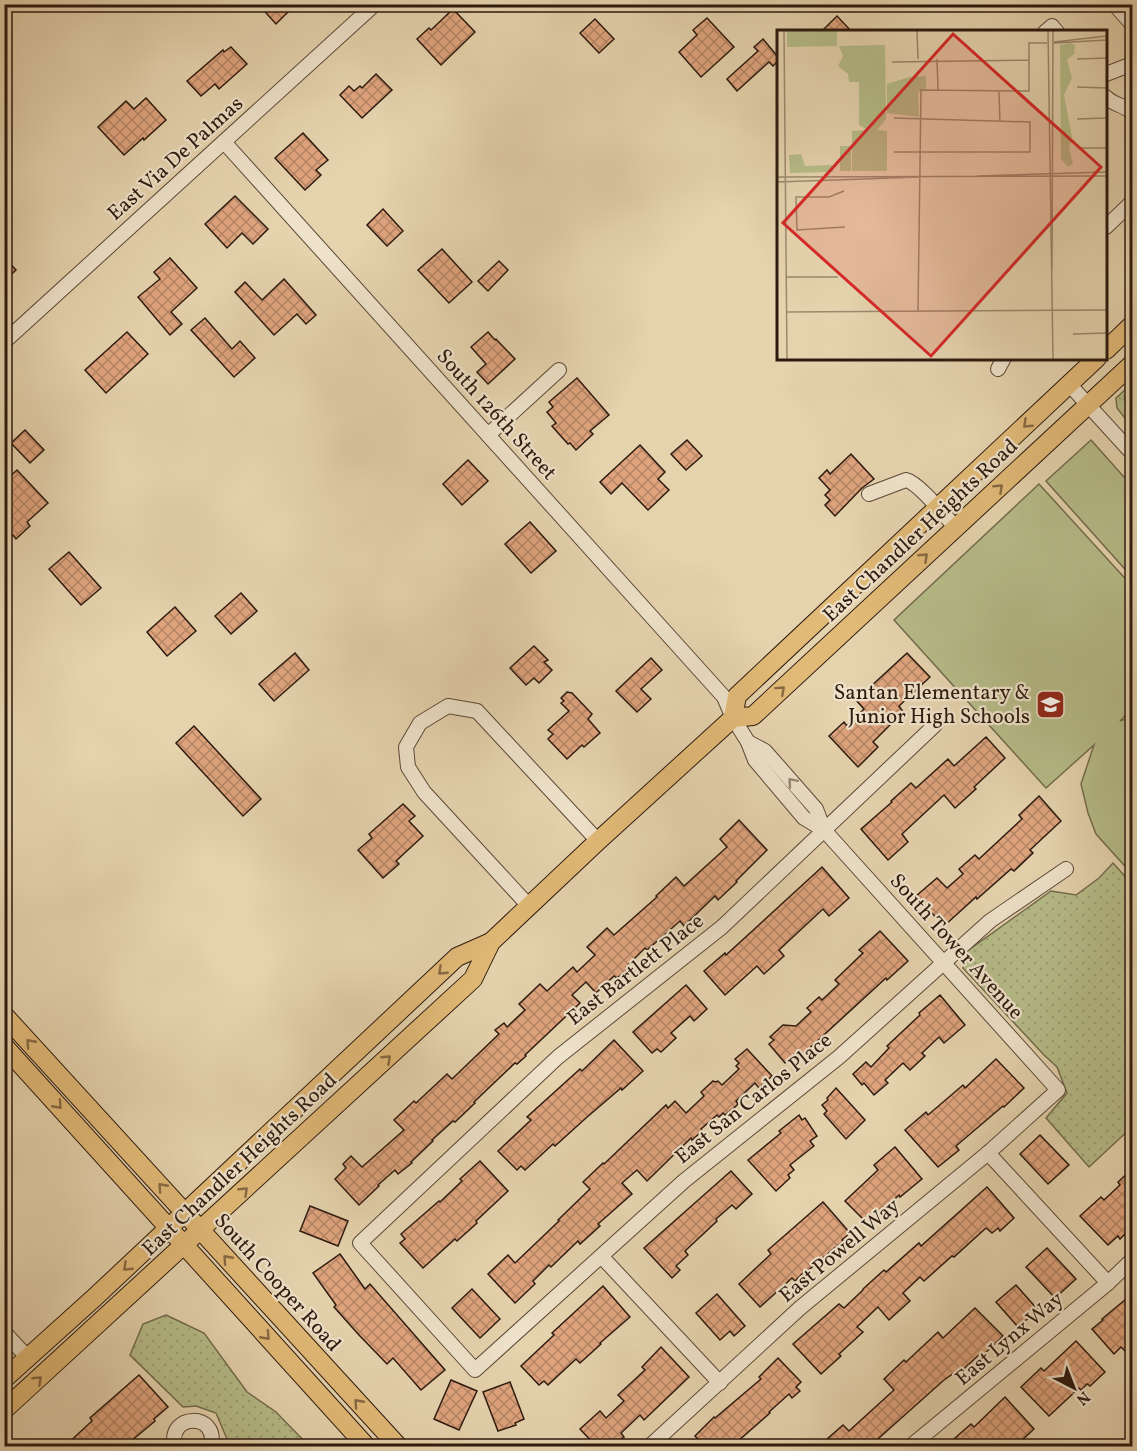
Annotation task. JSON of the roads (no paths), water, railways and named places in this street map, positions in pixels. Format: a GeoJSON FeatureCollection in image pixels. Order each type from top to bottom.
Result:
{"type":"FeatureCollection","features":[{"type":"Feature","properties":{"kind":"main road"},"geometry":{"type":"LineString","coordinates":[[1107,349],[1132,325]]}},
{"type":"Feature","properties":{"kind":"main road","name":"East Chandler Heights Road"},"geometry":{"type":"LineString","coordinates":[[4,1379],[185,1213],[457,957],[491,942],[733,717],[737,696],[1095,360]]}},
{"type":"Feature","properties":{"kind":"main road","name":"East Chandler Heights Road"},"geometry":{"type":"LineString","coordinates":[[733,717],[753,716],[1132,364]]}},
{"type":"Feature","properties":{"kind":"main road","name":"East Chandler Heights Road"},"geometry":{"type":"LineString","coordinates":[[4,1410],[473,979],[491,942]]}},
{"type":"Feature","properties":{"kind":"main road","name":"South Cooper Road"},"geometry":{"type":"LineString","coordinates":[[4,1015],[398,1446]]}},
{"type":"Feature","properties":{"kind":"main road"},"geometry":{"type":"LineString","coordinates":[[4,1046],[366,1446]]}},
{"type":"Feature","properties":{"kind":"street","name":"East Via De Palmas"},"geometry":{"type":"LineString","coordinates":[[4,342],[375,4]]}},
{"type":"Feature","properties":{"kind":"street"},"geometry":{"type":"LineString","coordinates":[[1114,4],[1132,24]]}},
{"type":"Feature","properties":{"kind":"street"},"geometry":{"type":"LineString","coordinates":[[1107,74],[1132,64]]}},
{"type":"Feature","properties":{"kind":"street"},"geometry":{"type":"LineString","coordinates":[[1107,98],[1113,103],[1131,106]]}},
{"type":"Feature","properties":{"kind":"street","name":"South 126th Street"},"geometry":{"type":"LineString","coordinates":[[224,142],[724,697],[733,717]]}},
{"type":"Feature","properties":{"kind":"street"},"geometry":{"type":"LineString","coordinates":[[1107,226],[1132,202]]}},
{"type":"Feature","properties":{"kind":"street"},"geometry":{"type":"LineString","coordinates":[[488,435],[559,370]]}},
{"type":"Feature","properties":{"kind":"street"},"geometry":{"type":"LineString","coordinates":[[1069,384],[1132,453]]}},
{"type":"Feature","properties":{"kind":"street"},"geometry":{"type":"LineString","coordinates":[[869,494],[909,480],[956,528]]}},
{"type":"Feature","properties":{"kind":"street"},"geometry":{"type":"LineString","coordinates":[[529,906],[424,792],[408,767],[406,747],[420,723],[448,706],[477,711],[598,841]]}},
{"type":"Feature","properties":{"kind":"street","name":"South Tower Avenue"},"geometry":{"type":"LineString","coordinates":[[733,717],[747,742],[765,751],[816,809],[824,830],[1058,1090]]}},
{"type":"Feature","properties":{"kind":"street","name":"East Bartlett Place"},"geometry":{"type":"LineString","coordinates":[[475,1370],[360,1244],[558,1057],[722,927],[935,725]]}},
{"type":"Feature","properties":{"kind":"street","name":"East San Carlos Place"},"geometry":{"type":"LineString","coordinates":[[475,1370],[684,1181],[839,1057],[990,921],[1066,869]]}},
{"type":"Feature","properties":{"kind":"street","name":"East Powell Way"},"geometry":{"type":"LineString","coordinates":[[650,1446],[800,1308],[988,1153],[1058,1090]]}},
{"type":"Feature","properties":{"kind":"street"},"geometry":{"type":"LineString","coordinates":[[988,1153],[1108,1283]]}},
{"type":"Feature","properties":{"kind":"street"},"geometry":{"type":"LineString","coordinates":[[602,1257],[720,1383]]}},
{"type":"Feature","properties":{"kind":"street","name":"East Lynx Way"},"geometry":{"type":"LineString","coordinates":[[911,1446],[1108,1283],[1132,1260]]}},
{"type":"Feature","properties":{"kind":"street"},"geometry":{"type":"LineString","coordinates":[[4,1332],[28,1358]]}},
{"type":"Feature","properties":{"kind":"street"},"geometry":{"type":"LineString","coordinates":[[172,1445],[179,1426],[196,1421],[202,1423],[210,1432],[211,1446]]}},
{"type":"Feature","properties":{"kind":"place","name":"Santan Elementary & Junior High Schools"},"geometry":{"type":"Point","coordinates":[1051,704]}}]}
